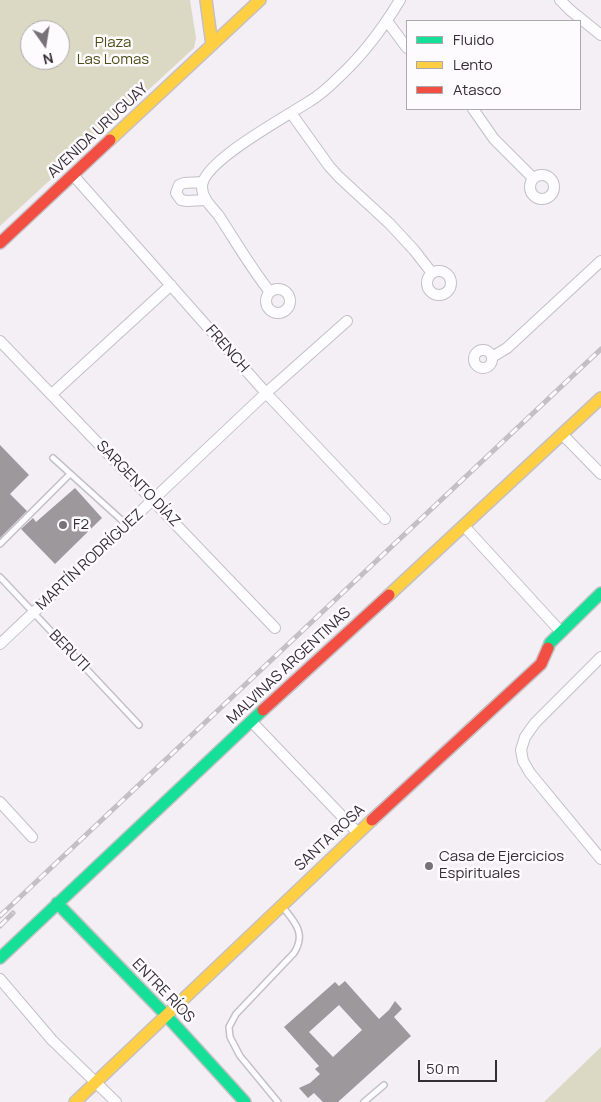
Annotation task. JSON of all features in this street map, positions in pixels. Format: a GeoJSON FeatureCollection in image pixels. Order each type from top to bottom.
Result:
{"type":"FeatureCollection","features":[{"type":"Feature","properties":{"kind":"street"},"geometry":{"type":"LineString","coordinates":[[206,0],[212,45]]}},
{"type":"Feature","properties":{"kind":"street","name":"AVENIDA URUGUAY"},"geometry":{"type":"LineString","coordinates":[[0,243],[260,0]]}},
{"type":"Feature","properties":{"kind":"street"},"geometry":{"type":"LineString","coordinates":[[270,292],[248,263],[216,211],[206,200],[202,187],[205,176],[235,149],[261,130],[312,100],[340,77],[365,50],[400,0]]}},
{"type":"Feature","properties":{"kind":"street"},"geometry":{"type":"LineString","coordinates":[[560,0],[601,35]]}},
{"type":"Feature","properties":{"kind":"street"},"geometry":{"type":"LineString","coordinates":[[387,21],[406,47]]}},
{"type":"Feature","properties":{"kind":"street"},"geometry":{"type":"LineString","coordinates":[[474,110],[494,139],[533,178]]}},
{"type":"Feature","properties":{"kind":"street"},"geometry":{"type":"LineString","coordinates":[[291,113],[329,166],[390,224],[414,250],[432,274]]}},
{"type":"Feature","properties":{"kind":"street","name":"FRENCH"},"geometry":{"type":"LineString","coordinates":[[73,175],[266,393],[385,519]]}},
{"type":"Feature","properties":{"kind":"street"},"geometry":{"type":"LineString","coordinates":[[203,182],[179,185],[176,193],[181,200],[206,200]]}},
{"type":"Feature","properties":{"kind":"street"},"geometry":{"type":"LineString","coordinates":[[492,357],[507,348],[601,261]]}},
{"type":"Feature","properties":{"kind":"street"},"geometry":{"type":"LineString","coordinates":[[52,394],[170,285]]}},
{"type":"Feature","properties":{"kind":"street","name":"MARTÍN RODRÍGUEZ"},"geometry":{"type":"LineString","coordinates":[[0,644],[266,393],[346,321]]}},
{"type":"Feature","properties":{"kind":"street","name":"SARGENTO DÍAZ"},"geometry":{"type":"LineString","coordinates":[[0,341],[275,628]]}},
{"type":"Feature","properties":{"kind":"street","name":"MALVINAS ARGENTINAS"},"geometry":{"type":"LineString","coordinates":[[0,958],[251,721],[601,398]]}},
{"type":"Feature","properties":{"kind":"street"},"geometry":{"type":"LineString","coordinates":[[563,434],[601,474]]}},
{"type":"Feature","properties":{"kind":"street"},"geometry":{"type":"LineString","coordinates":[[464,526],[561,632]]}},
{"type":"Feature","properties":{"kind":"street","name":"SANTA ROSA"},"geometry":{"type":"LineString","coordinates":[[75,1102],[165,1014],[541,664],[550,643],[601,593]]}},
{"type":"Feature","properties":{"kind":"street"},"geometry":{"type":"LineString","coordinates":[[601,658],[535,723],[525,737],[522,750],[524,761],[530,773],[597,849],[601,859]]}},
{"type":"Feature","properties":{"kind":"street"},"geometry":{"type":"LineString","coordinates":[[251,721],[358,833]]}},
{"type":"Feature","properties":{"kind":"street"},"geometry":{"type":"LineString","coordinates":[[0,802],[32,836]]}},
{"type":"Feature","properties":{"kind":"street","name":"ENTRE RÍOS"},"geometry":{"type":"LineString","coordinates":[[57,903],[165,1014],[245,1102]]}},
{"type":"Feature","properties":{"kind":"street"},"geometry":{"type":"LineString","coordinates":[[0,979],[52,1040],[116,1102]]}},
{"type":"Feature","properties":{"kind":"lane"},"geometry":{"type":"LineString","coordinates":[[53,458],[127,525]]}},
{"type":"Feature","properties":{"kind":"lane"},"geometry":{"type":"LineString","coordinates":[[0,544],[70,474]]}},
{"type":"Feature","properties":{"kind":"lane","name":"BERUTI"},"geometry":{"type":"LineString","coordinates":[[1,581],[140,725]]}},
{"type":"Feature","properties":{"kind":"lane"},"geometry":{"type":"LineString","coordinates":[[278,1102],[240,1056],[230,1038],[229,1027],[236,1014],[299,946],[298,926],[281,905]]}},
{"type":"Feature","properties":{"kind":"lane"},"geometry":{"type":"LineString","coordinates":[[364,1102],[384,1085]]}},
{"type":"Feature","properties":{"kind":"green space","name":"Plaza Las Lomas"},"geometry":{"type":"Polygon","coordinates":[[[0,0],[190,0],[196,38],[194,48],[0,226],[0,0]]]}},
{"type":"Feature","properties":{"kind":"green space"},"geometry":{"type":"Polygon","coordinates":[[[601,1047],[601,1102],[544,1102],[601,1047]]]}},
{"type":"Feature","properties":{"kind":"building"},"geometry":{"type":"Polygon","coordinates":[[[0,445],[29,475],[10,494],[27,511],[0,538],[0,445]]]}},
{"type":"Feature","properties":{"kind":"building","name":"F2"},"geometry":{"type":"Polygon","coordinates":[[[75,488],[102,518],[55,564],[21,529],[33,518],[36,522],[75,488]]]}},
{"type":"Feature","properties":{"kind":"building"},"geometry":{"type":"Polygon","coordinates":[[[345,981],[379,1019],[395,1001],[402,1009],[394,1017],[411,1036],[338,1102],[323,1102],[314,1093],[308,1098],[299,1088],[310,1083],[320,1074],[315,1069],[319,1066],[284,1027],[335,982],[339,986],[345,981]],[[339,1005],[309,1032],[333,1057],[362,1030],[339,1005]]]}},
{"type":"Feature","properties":{"kind":"railway"},"geometry":{"type":"LineString","coordinates":[[0,916],[601,349]]}},
{"type":"Feature","properties":{"kind":"railway"},"geometry":{"type":"LineString","coordinates":[[0,926],[13,913]]}},
{"type":"Feature","properties":{"kind":"traffic: fast"},"geometry":{"type":"LineString","coordinates":[[548,648],[550,643],[601,593]]}},
{"type":"Feature","properties":{"kind":"traffic: fast"},"geometry":{"type":"LineString","coordinates":[[0,958],[263,710]]}},
{"type":"Feature","properties":{"kind":"traffic: fast"},"geometry":{"type":"LineString","coordinates":[[57,903],[165,1014],[245,1102]]}},
{"type":"Feature","properties":{"kind":"traffic: slow"},"geometry":{"type":"LineString","coordinates":[[206,0],[212,45]]}},
{"type":"Feature","properties":{"kind":"traffic: slow"},"geometry":{"type":"LineString","coordinates":[[110,140],[260,0]]}},
{"type":"Feature","properties":{"kind":"traffic: slow"},"geometry":{"type":"LineString","coordinates":[[389,595],[601,398]]}},
{"type":"Feature","properties":{"kind":"traffic: slow"},"geometry":{"type":"LineString","coordinates":[[75,1102],[372,820]]}},
{"type":"Feature","properties":{"kind":"traffic: jam"},"geometry":{"type":"LineString","coordinates":[[0,243],[110,140]]}},
{"type":"Feature","properties":{"kind":"traffic: jam"},"geometry":{"type":"LineString","coordinates":[[263,710],[389,595]]}},
{"type":"Feature","properties":{"kind":"traffic: jam"},"geometry":{"type":"LineString","coordinates":[[372,820],[541,664],[548,648]]}},
{"type":"Feature","properties":{"kind":"place","name":"F2"},"geometry":{"type":"Point","coordinates":[63,525]}},
{"type":"Feature","properties":{"kind":"place","name":"Casa de Ejercicios Espirituales"},"geometry":{"type":"Point","coordinates":[429,866]}}]}
